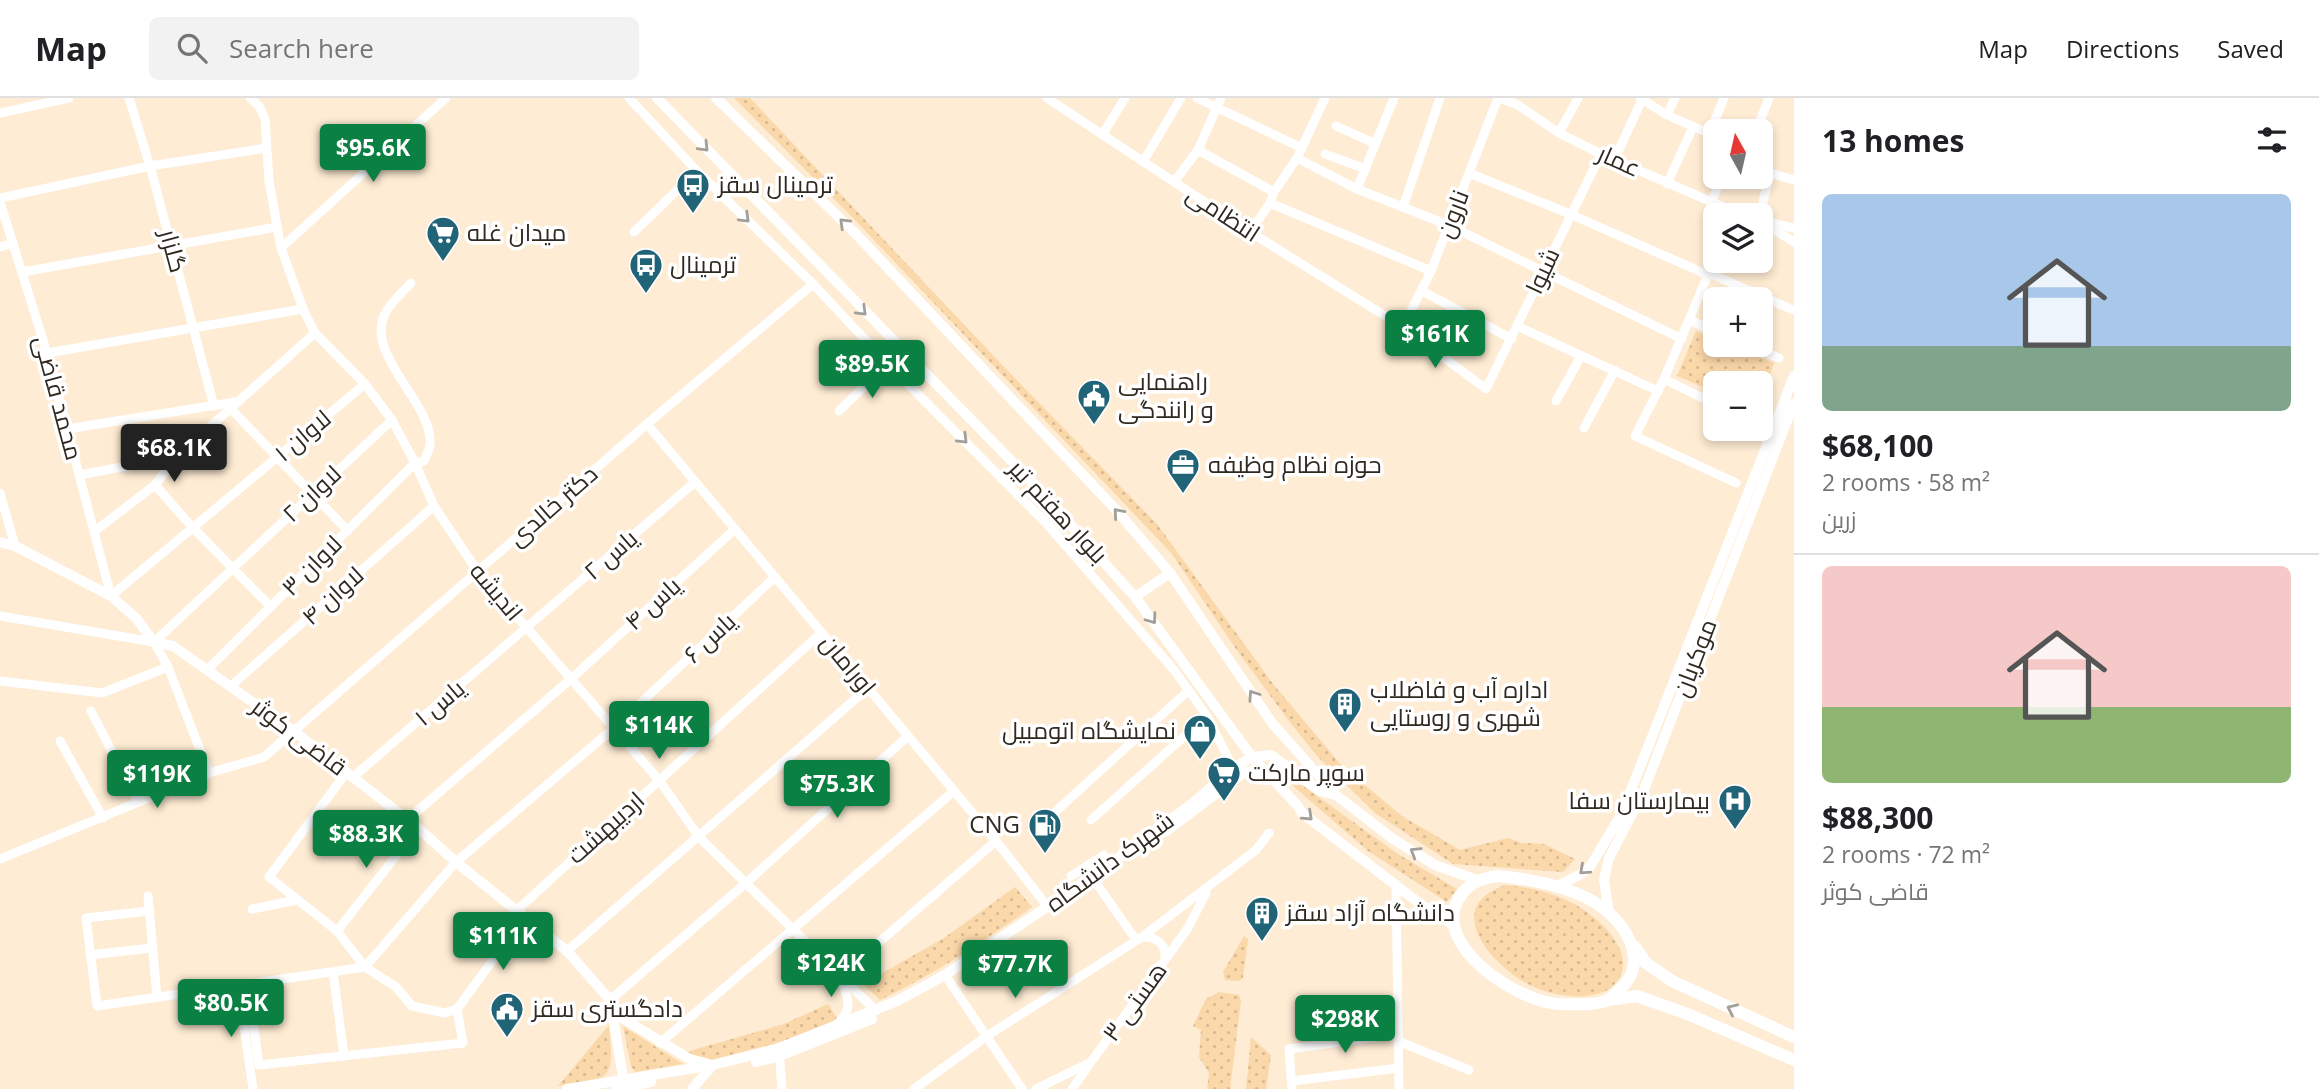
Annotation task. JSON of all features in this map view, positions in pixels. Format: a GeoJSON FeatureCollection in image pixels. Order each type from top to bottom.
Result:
{"type":"FeatureCollection","features":[{"type":"Feature","properties":{"kind":"highway"},"geometry":{"type":"LineString","coordinates":[[1794,1037],[1672,981],[1646,963],[1609,913],[1580,894],[1528,879],[1497,876],[1477,880],[1464,891],[1457,902],[1453,925],[1462,946],[1482,967],[1507,986],[1530,997],[1556,1004],[1637,996],[1690,1015],[1794,1060]]}},
{"type":"Feature","properties":{"kind":"highway"},"geometry":{"type":"LineString","coordinates":[[1608,1000],[1631,979],[1635,960],[1633,946],[1621,927]]}},
{"type":"Feature","properties":{"kind":"main road","name":"بلوار هفتم تیر"},"geometry":{"type":"LineString","coordinates":[[657,98],[1034,484],[1135,597],[1252,757],[1297,804],[1302,813],[1434,914],[1453,925]]}},
{"type":"Feature","properties":{"kind":"main road","name":"بلوار هفتم تیر"},"geometry":{"type":"LineString","coordinates":[[716,98],[863,241],[1118,512],[1170,573],[1272,723],[1336,795],[1424,859],[1477,880]]}},
{"type":"Feature","properties":{"kind":"main road"},"geometry":{"type":"LineString","coordinates":[[1556,887],[1590,867],[1622,813],[1794,376]]}},
{"type":"Feature","properties":{"kind":"main road","name":"موکریان"},"geometry":{"type":"LineString","coordinates":[[1609,913],[1604,880],[1609,858],[1642,795],[1794,402]]}},
{"type":"Feature","properties":{"kind":"main road","name":"قاضی کوثر"},"geometry":{"type":"LineString","coordinates":[[0,542],[15,546],[111,596],[135,618],[154,642],[173,646],[295,732],[418,828],[567,951],[611,1006],[660,1043],[711,1068]]}},
{"type":"Feature","properties":{"kind":"main road"},"geometry":{"type":"LineString","coordinates":[[1135,597],[1170,573]]}},
{"type":"Feature","properties":{"kind":"main road"},"geometry":{"type":"LineString","coordinates":[[1252,757],[1270,755],[1320,791],[1336,795]]}},
{"type":"Feature","properties":{"kind":"main road","name":"شهرک دانشگاه"},"geometry":{"type":"LineString","coordinates":[[567,1089],[622,1086],[779,1053],[948,978],[1048,907],[1094,879],[1252,757]]}},
{"type":"Feature","properties":{"kind":"main road"},"geometry":{"type":"LineString","coordinates":[[779,1053],[886,1013],[948,978],[1245,772],[1255,771],[1269,776]]}},
{"type":"Feature","properties":{"kind":"main road"},"geometry":{"type":"LineString","coordinates":[[611,1006],[622,1086]]}},
{"type":"Feature","properties":{"kind":"main road"},"geometry":{"type":"LineString","coordinates":[[692,1089],[711,1068]]}},
{"type":"Feature","properties":{"kind":"street"},"geometry":{"type":"LineString","coordinates":[[0,113],[69,98]]}},
{"type":"Feature","properties":{"kind":"street","name":"گلزار"},"geometry":{"type":"LineString","coordinates":[[129,98],[150,166],[214,406]]}},
{"type":"Feature","properties":{"kind":"street","name":"اندیشه"},"geometry":{"type":"LineString","coordinates":[[250,98],[259,106],[265,119],[277,228],[281,248],[303,309],[315,332],[365,384],[392,420],[434,506],[478,572],[615,727],[659,780],[699,837],[876,1011]]}},
{"type":"Feature","properties":{"kind":"street"},"geometry":{"type":"LineString","coordinates":[[281,248],[446,98]]}},
{"type":"Feature","properties":{"kind":"street"},"geometry":{"type":"LineString","coordinates":[[629,98],[697,171],[813,284],[1046,524],[1174,670],[1207,716],[1230,772]]}},
{"type":"Feature","properties":{"kind":"street","name":"انتظامی"},"geometry":{"type":"LineString","coordinates":[[1047,98],[1250,232],[1402,327],[1486,389]]}},
{"type":"Feature","properties":{"kind":"street"},"geometry":{"type":"LineString","coordinates":[[1063,108],[1069,98]]}},
{"type":"Feature","properties":{"kind":"street"},"geometry":{"type":"LineString","coordinates":[[1102,135],[1125,98]]}},
{"type":"Feature","properties":{"kind":"street"},"geometry":{"type":"LineString","coordinates":[[1143,162],[1181,98]]}},
{"type":"Feature","properties":{"kind":"street"},"geometry":{"type":"LineString","coordinates":[[1198,98],[1302,148]]}},
{"type":"Feature","properties":{"kind":"street"},"geometry":{"type":"LineString","coordinates":[[1174,182],[1198,150],[1221,98]]}},
{"type":"Feature","properties":{"kind":"street"},"geometry":{"type":"LineString","coordinates":[[1250,232],[1297,158],[1325,98]]}},
{"type":"Feature","properties":{"kind":"street"},"geometry":{"type":"LineString","coordinates":[[1357,189],[1394,98]]}},
{"type":"Feature","properties":{"kind":"street"},"geometry":{"type":"LineString","coordinates":[[1403,207],[1440,98]]}},
{"type":"Feature","properties":{"kind":"street","name":"عمار"},"geometry":{"type":"LineString","coordinates":[[1499,98],[1519,102],[1559,133],[1711,203]]}},
{"type":"Feature","properties":{"kind":"street","name":"نارون"},"geometry":{"type":"LineString","coordinates":[[1402,327],[1432,271],[1499,98]]}},
{"type":"Feature","properties":{"kind":"street"},"geometry":{"type":"LineString","coordinates":[[1559,133],[1578,98]]}},
{"type":"Feature","properties":{"kind":"street"},"geometry":{"type":"LineString","coordinates":[[1667,115],[1675,98]]}},
{"type":"Feature","properties":{"kind":"street"},"geometry":{"type":"LineString","coordinates":[[1717,119],[1724,98]]}},
{"type":"Feature","properties":{"kind":"street"},"geometry":{"type":"LineString","coordinates":[[1761,119],[1769,98]]}},
{"type":"Feature","properties":{"kind":"street"},"geometry":{"type":"LineString","coordinates":[[1615,159],[1641,99],[1667,115],[1703,131]]}},
{"type":"Feature","properties":{"kind":"street"},"geometry":{"type":"LineString","coordinates":[[1336,126],[1374,143]]}},
{"type":"Feature","properties":{"kind":"street"},"geometry":{"type":"LineString","coordinates":[[1667,184],[1693,127]]}},
{"type":"Feature","properties":{"kind":"street"},"geometry":{"type":"LineString","coordinates":[[0,200],[150,166],[267,148]]}},
{"type":"Feature","properties":{"kind":"street"},"geometry":{"type":"LineString","coordinates":[[1198,150],[1273,192]]}},
{"type":"Feature","properties":{"kind":"street"},"geometry":{"type":"LineString","coordinates":[[1325,154],[1366,169]]}},
{"type":"Feature","properties":{"kind":"street","name":"شیوا"},"geometry":{"type":"LineString","coordinates":[[1486,389],[1601,154]]}},
{"type":"Feature","properties":{"kind":"street"},"geometry":{"type":"LineString","coordinates":[[1297,158],[1357,189],[1448,225],[1682,338]]}},
{"type":"Feature","properties":{"kind":"street"},"geometry":{"type":"LineString","coordinates":[[634,232],[697,171]]}},
{"type":"Feature","properties":{"kind":"street"},"geometry":{"type":"LineString","coordinates":[[1469,173],[1793,310]]}},
{"type":"Feature","properties":{"kind":"street"},"geometry":{"type":"LineString","coordinates":[[1773,174],[1794,180]]}},
{"type":"Feature","properties":{"kind":"street"},"geometry":{"type":"LineString","coordinates":[[1711,203],[1717,189]]}},
{"type":"Feature","properties":{"kind":"street","name":"محمد قاضی"},"geometry":{"type":"LineString","coordinates":[[0,200],[47,353],[111,596]]}},
{"type":"Feature","properties":{"kind":"street"},"geometry":{"type":"LineString","coordinates":[[1270,203],[1432,271]]}},
{"type":"Feature","properties":{"kind":"street"},"geometry":{"type":"LineString","coordinates":[[1773,224],[1794,228]]}},
{"type":"Feature","properties":{"kind":"street"},"geometry":{"type":"LineString","coordinates":[[22,272],[277,228]]}},
{"type":"Feature","properties":{"kind":"street"},"geometry":{"type":"LineString","coordinates":[[1773,229],[1794,242]]}},
{"type":"Feature","properties":{"kind":"street"},"geometry":{"type":"LineString","coordinates":[[0,247],[13,243]]}},
{"type":"Feature","properties":{"kind":"street"},"geometry":{"type":"LineString","coordinates":[[1708,274],[1664,379],[1635,436],[1737,483]]}},
{"type":"Feature","properties":{"kind":"street","name":"لاوان ۳"},"geometry":{"type":"LineString","coordinates":[[208,669],[415,463],[424,461],[430,446],[427,426],[384,349],[382,330],[385,312],[411,283]]}},
{"type":"Feature","properties":{"kind":"street","name":"دکتر خالدی"},"geometry":{"type":"LineString","coordinates":[[0,859],[209,773],[264,757],[647,424],[813,284]]}},
{"type":"Feature","properties":{"kind":"street"},"geometry":{"type":"LineString","coordinates":[[1422,291],[1511,338]]}},
{"type":"Feature","properties":{"kind":"street"},"geometry":{"type":"LineString","coordinates":[[47,353],[303,309]]}},
{"type":"Feature","properties":{"kind":"street"},"geometry":{"type":"LineString","coordinates":[[1689,320],[1703,326]]}},
{"type":"Feature","properties":{"kind":"street"},"geometry":{"type":"LineString","coordinates":[[1517,326],[1658,391]]}},
{"type":"Feature","properties":{"kind":"street"},"geometry":{"type":"LineString","coordinates":[[94,531],[155,485],[176,457],[315,332]]}},
{"type":"Feature","properties":{"kind":"street"},"geometry":{"type":"LineString","coordinates":[[839,411],[889,365],[906,355]]}},
{"type":"Feature","properties":{"kind":"street"},"geometry":{"type":"LineString","coordinates":[[1773,355],[1779,358]]}},
{"type":"Feature","properties":{"kind":"street"},"geometry":{"type":"LineString","coordinates":[[1556,401],[1581,356]]}},
{"type":"Feature","properties":{"kind":"street"},"geometry":{"type":"LineString","coordinates":[[1584,428],[1615,370]]}},
{"type":"Feature","properties":{"kind":"street"},"geometry":{"type":"LineString","coordinates":[[1664,379],[1703,398]]}},
{"type":"Feature","properties":{"kind":"street","name":"لاوان ۱"},"geometry":{"type":"LineString","coordinates":[[111,596],[365,384]]}},
{"type":"Feature","properties":{"kind":"street"},"geometry":{"type":"LineString","coordinates":[[67,429],[234,405]]}},
{"type":"Feature","properties":{"kind":"street"},"geometry":{"type":"LineString","coordinates":[[234,405],[277,457],[348,531]]}},
{"type":"Feature","properties":{"kind":"street","name":"لاوان ۲"},"geometry":{"type":"LineString","coordinates":[[154,642],[392,420]]}},
{"type":"Feature","properties":{"kind":"street","name":"اورامان"},"geometry":{"type":"LineString","coordinates":[[647,424],[996,841],[1048,907]]}},
{"type":"Feature","properties":{"kind":"street"},"geometry":{"type":"LineString","coordinates":[[79,475],[176,457]]}},
{"type":"Feature","properties":{"kind":"street","name":"یاس ۲"},"geometry":{"type":"LineString","coordinates":[[528,629],[695,482]]}},
{"type":"Feature","properties":{"kind":"street"},"geometry":{"type":"LineString","coordinates":[[155,485],[271,607]]}},
{"type":"Feature","properties":{"kind":"street"},"geometry":{"type":"LineString","coordinates":[[0,493],[15,546]]}},
{"type":"Feature","properties":{"kind":"street","name":"لاوان ۴"},"geometry":{"type":"LineString","coordinates":[[231,686],[434,506]]}},
{"type":"Feature","properties":{"kind":"street","name":"یاس ۴"},"geometry":{"type":"LineString","coordinates":[[407,820],[572,678],[735,529]]}},
{"type":"Feature","properties":{"kind":"street","name":"یاس ۶"},"geometry":{"type":"LineString","coordinates":[[365,967],[456,862],[615,727],[775,578]]}},
{"type":"Feature","properties":{"kind":"street"},"geometry":{"type":"LineString","coordinates":[[0,616],[154,642],[167,667],[209,773]]}},
{"type":"Feature","properties":{"kind":"street","name":"یاس ۱"},"geometry":{"type":"LineString","coordinates":[[297,900],[269,877],[349,775],[528,629]]}},
{"type":"Feature","properties":{"kind":"street","name":"اردیبهشت"},"geometry":{"type":"LineString","coordinates":[[457,1009],[520,914],[659,780],[821,633]]}},
{"type":"Feature","properties":{"kind":"street"},"geometry":{"type":"LineString","coordinates":[[0,681],[102,693],[167,667]]}},
{"type":"Feature","properties":{"kind":"street"},"geometry":{"type":"LineString","coordinates":[[567,951],[868,688]]}},
{"type":"Feature","properties":{"kind":"street"},"geometry":{"type":"LineString","coordinates":[[1055,812],[1188,691]]}},
{"type":"Feature","properties":{"kind":"street"},"geometry":{"type":"LineString","coordinates":[[91,711],[138,802]]}},
{"type":"Feature","properties":{"kind":"street"},"geometry":{"type":"LineString","coordinates":[[1091,820],[1207,716]]}},
{"type":"Feature","properties":{"kind":"street"},"geometry":{"type":"LineString","coordinates":[[611,1006],[908,736]]}},
{"type":"Feature","properties":{"kind":"street"},"geometry":{"type":"LineString","coordinates":[[60,741],[103,818]]}},
{"type":"Feature","properties":{"kind":"street"},"geometry":{"type":"LineString","coordinates":[[660,1043],[954,791]]}},
{"type":"Feature","properties":{"kind":"street"},"geometry":{"type":"LineString","coordinates":[[337,931],[418,828]]}},
{"type":"Feature","properties":{"kind":"street"},"geometry":{"type":"LineString","coordinates":[[914,1089],[987,1036],[1139,939],[1256,850],[1269,833]]}},
{"type":"Feature","properties":{"kind":"street"},"geometry":{"type":"LineString","coordinates":[[836,1026],[847,1014],[849,1007],[840,976],[996,841]]}},
{"type":"Feature","properties":{"kind":"street"},"geometry":{"type":"LineString","coordinates":[[1070,876],[1104,855]]}},
{"type":"Feature","properties":{"kind":"street"},"geometry":{"type":"LineString","coordinates":[[1094,879],[1139,939]]}},
{"type":"Feature","properties":{"kind":"street"},"geometry":{"type":"LineString","coordinates":[[1396,884],[1399,1089]]}},
{"type":"Feature","properties":{"kind":"street","name":"هستی ۳"},"geometry":{"type":"LineString","coordinates":[[1036,1089],[1091,1062],[1188,928],[1209,888]]}},
{"type":"Feature","properties":{"kind":"street"},"geometry":{"type":"LineString","coordinates":[[148,896],[157,997]]}},
{"type":"Feature","properties":{"kind":"street"},"geometry":{"type":"LineString","coordinates":[[248,984],[259,1065],[463,1043],[457,1009],[445,1013],[412,1006],[396,987],[365,967],[337,931],[297,900],[252,909]]}},
{"type":"Feature","properties":{"kind":"street"},"geometry":{"type":"LineString","coordinates":[[150,911],[86,918],[97,1006],[365,967]]}},
{"type":"Feature","properties":{"kind":"street"},"geometry":{"type":"LineString","coordinates":[[1139,939],[1152,937],[1160,942],[1164,948],[1165,960]]}},
{"type":"Feature","properties":{"kind":"street"},"geometry":{"type":"LineString","coordinates":[[90,955],[151,947]]}},
{"type":"Feature","properties":{"kind":"street"},"geometry":{"type":"LineString","coordinates":[[333,972],[344,1056]]}},
{"type":"Feature","properties":{"kind":"street"},"geometry":{"type":"LineString","coordinates":[[948,978],[1022,1089]]}},
{"type":"Feature","properties":{"kind":"street"},"geometry":{"type":"LineString","coordinates":[[238,985],[253,1089]]}},
{"type":"Feature","properties":{"kind":"street"},"geometry":{"type":"LineString","coordinates":[[1399,1069],[1292,1085],[1289,1049],[1398,1037],[1469,1070]]}},
{"type":"Feature","properties":{"kind":"street"},"geometry":{"type":"LineString","coordinates":[[779,1053],[782,1089]]}},
{"type":"Feature","properties":{"kind":"street"},"geometry":{"type":"LineString","coordinates":[[1072,1089],[1091,1062]]}},
{"type":"Feature","properties":{"kind":"shaded area"},"geometry":{"type":"Polygon","coordinates":[[[734,98],[750,98],[1006,369],[1157,524],[1273,684],[1343,767],[1402,816],[1460,850],[1508,838],[1522,843],[1544,844],[1575,859],[1563,872],[1453,864],[1375,813],[1317,756],[1289,721],[1172,554],[853,218],[734,98]]]}},
{"type":"Feature","properties":{"kind":"shaded area"},"geometry":{"type":"Polygon","coordinates":[[[1696,331],[1703,334],[1703,357],[1759,357],[1774,363],[1771,371],[1703,371],[1703,387],[1677,376],[1696,331]]]}},
{"type":"Feature","properties":{"kind":"shaded area"},"geometry":{"type":"Polygon","coordinates":[[[1276,771],[1282,771],[1398,854],[1457,889],[1447,902],[1368,851],[1276,771]]]}},
{"type":"Feature","properties":{"kind":"shaded area"},"geometry":{"type":"Polygon","coordinates":[[[1505,885],[1533,889],[1559,897],[1595,918],[1613,937],[1623,958],[1623,969],[1615,984],[1604,992],[1586,996],[1554,994],[1524,982],[1497,961],[1478,934],[1474,920],[1477,906],[1487,895],[1505,885]]]}},
{"type":"Feature","properties":{"kind":"shaded area"},"geometry":{"type":"Polygon","coordinates":[[[1015,887],[1032,907],[977,945],[880,1000],[863,984],[944,938],[1015,887]]]}},
{"type":"Feature","properties":{"kind":"shaded area"},"geometry":{"type":"Polygon","coordinates":[[[1244,936],[1248,939],[1243,978],[1239,981],[1225,980],[1223,972],[1244,936]]]}},
{"type":"Feature","properties":{"kind":"shaded area"},"geometry":{"type":"Polygon","coordinates":[[[1219,992],[1239,995],[1241,1001],[1230,1089],[1207,1089],[1209,1073],[1199,1057],[1201,1030],[1193,1026],[1206,999],[1219,992]]]}},
{"type":"Feature","properties":{"kind":"shaded area"},"geometry":{"type":"Polygon","coordinates":[[[828,1004],[837,1018],[793,1038],[708,1061],[686,1052],[784,1024],[828,1004]]]}},
{"type":"Feature","properties":{"kind":"shaded area"},"geometry":{"type":"Polygon","coordinates":[[[609,1025],[611,1058],[606,1074],[590,1081],[558,1086],[609,1025]]]}},
{"type":"Feature","properties":{"kind":"shaded area"},"geometry":{"type":"Polygon","coordinates":[[[623,1026],[683,1064],[635,1072],[631,1066],[623,1026]]]}},
{"type":"Feature","properties":{"kind":"shaded area"},"geometry":{"type":"Polygon","coordinates":[[[1251,1037],[1271,1055],[1266,1089],[1246,1089],[1251,1037]]]}},
{"type":"Feature","properties":{"kind":"place","name":"ترمینال سقز"},"geometry":{"type":"Point","coordinates":[693,215]}},
{"type":"Feature","properties":{"kind":"place","name":"میدان غله"},"geometry":{"type":"Point","coordinates":[443,263]}},
{"type":"Feature","properties":{"kind":"place","name":"ترمینال"},"geometry":{"type":"Point","coordinates":[646,295]}},
{"type":"Feature","properties":{"kind":"place","name":"راهنمایی و رانندگی"},"geometry":{"type":"Point","coordinates":[1094,426]}},
{"type":"Feature","properties":{"kind":"place","name":"حوزه نظام وظیفه"},"geometry":{"type":"Point","coordinates":[1183,495]}},
{"type":"Feature","properties":{"kind":"place","name":"اداره آب و فاضلاب شهری و روستایی"},"geometry":{"type":"Point","coordinates":[1345,734]}},
{"type":"Feature","properties":{"kind":"place","name":"نمایشگاه اتومبیل"},"geometry":{"type":"Point","coordinates":[1200,761]}},
{"type":"Feature","properties":{"kind":"place","name":"سوپر مارکت"},"geometry":{"type":"Point","coordinates":[1224,803]}},
{"type":"Feature","properties":{"kind":"place","name":"بیمارستان سفا"},"geometry":{"type":"Point","coordinates":[1735,831]}},
{"type":"Feature","properties":{"kind":"place","name":"CNG"},"geometry":{"type":"Point","coordinates":[1045,855]}},
{"type":"Feature","properties":{"kind":"place","name":"دانشگاه آزاد سقز"},"geometry":{"type":"Point","coordinates":[1262,943]}},
{"type":"Feature","properties":{"kind":"place","name":"دادگستری سقز"},"geometry":{"type":"Point","coordinates":[507,1039]}}]}
